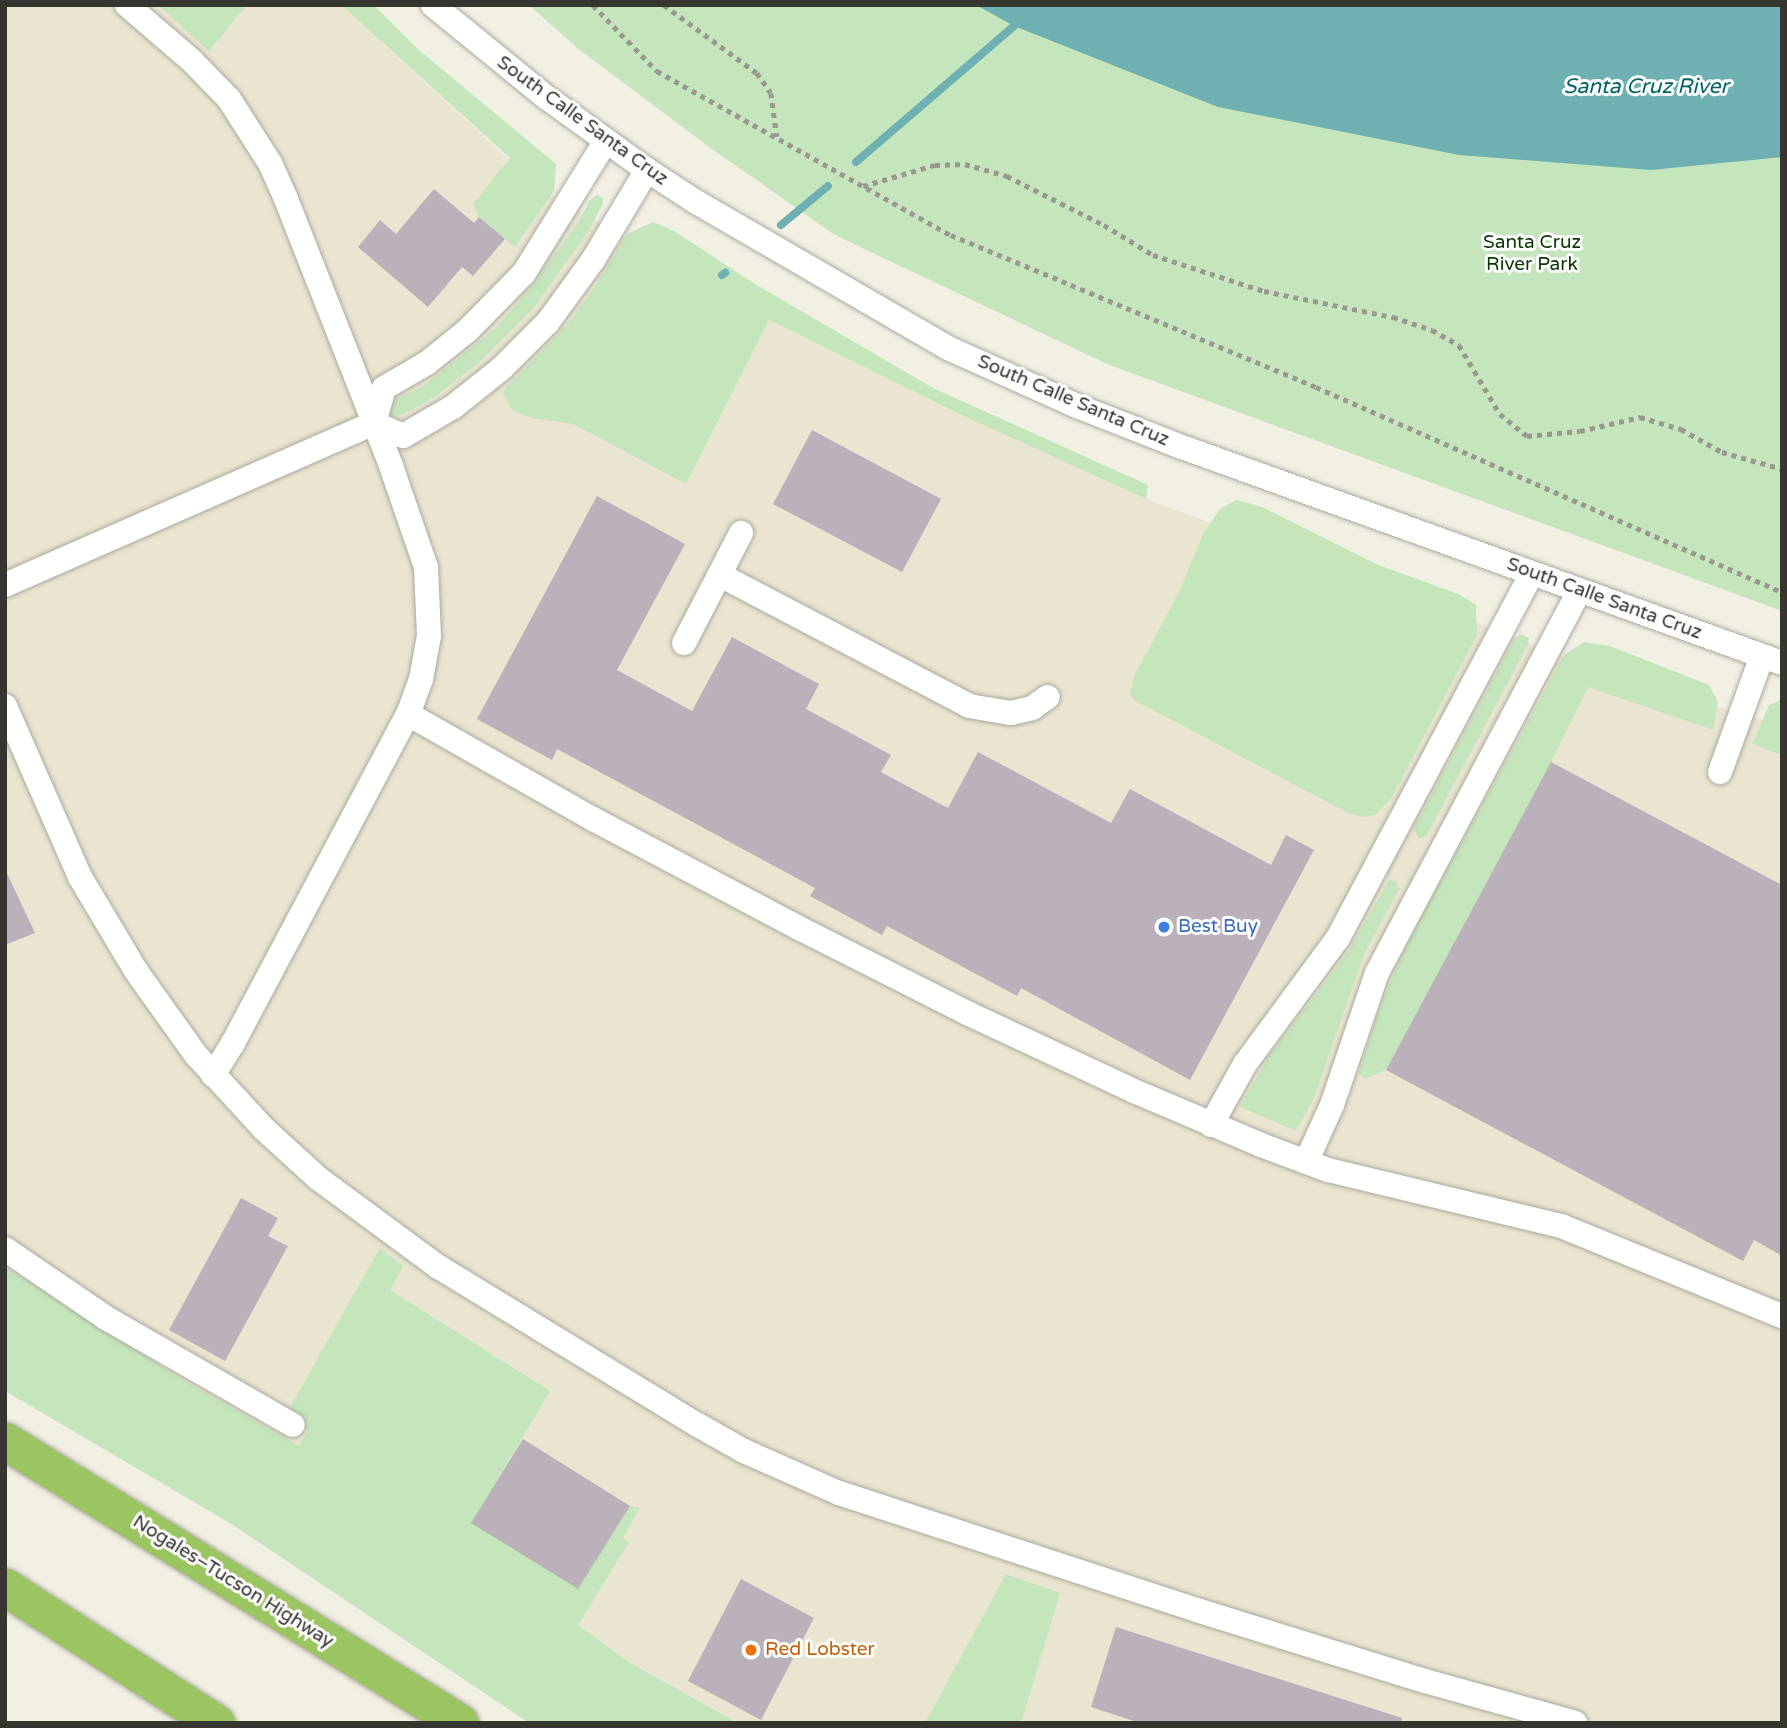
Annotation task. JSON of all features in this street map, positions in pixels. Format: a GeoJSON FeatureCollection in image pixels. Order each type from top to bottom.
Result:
{"type":"FeatureCollection","features":[{"type":"Feature","properties":{"kind":"highway","name":"Nogales–Tucson Highway"},"geometry":{"type":"LineString","coordinates":[[5,1441],[460,1723]]}},
{"type":"Feature","properties":{"kind":"highway"},"geometry":{"type":"LineString","coordinates":[[5,1587],[216,1723]]}},
{"type":"Feature","properties":{"kind":"street"},"geometry":{"type":"LineString","coordinates":[[127,5],[210,78],[229,99],[257,140],[286,199],[374,423],[420,547],[429,591],[427,653],[408,714],[233,1043],[213,1075]]}},
{"type":"Feature","properties":{"kind":"street","name":"South Calle Santa Cruz"},"geometry":{"type":"LineString","coordinates":[[433,5],[516,75],[647,170],[696,202],[948,348],[1145,433],[1772,660]]}},
{"type":"Feature","properties":{"kind":"street"},"geometry":{"type":"LineString","coordinates":[[374,423],[384,388],[427,363],[467,331],[524,273],[606,141]]}},
{"type":"Feature","properties":{"kind":"street"},"geometry":{"type":"LineString","coordinates":[[5,585],[374,423],[403,436],[453,407],[502,368],[540,330],[570,294],[647,170]]}},
{"type":"Feature","properties":{"kind":"street"},"geometry":{"type":"LineString","coordinates":[[684,643],[741,533]]}},
{"type":"Feature","properties":{"kind":"street"},"geometry":{"type":"LineString","coordinates":[[1211,1125],[1245,1064],[1339,938],[1532,573]]}},
{"type":"Feature","properties":{"kind":"street"},"geometry":{"type":"LineString","coordinates":[[720,575],[969,706],[1011,713],[1032,708],[1048,697]]}},
{"type":"Feature","properties":{"kind":"street"},"geometry":{"type":"LineString","coordinates":[[1306,1162],[1332,1105],[1377,973],[1579,591]]}},
{"type":"Feature","properties":{"kind":"street"},"geometry":{"type":"LineString","coordinates":[[1720,772],[1772,660]]}},
{"type":"Feature","properties":{"kind":"street"},"geometry":{"type":"LineString","coordinates":[[5,706],[80,877],[98,909],[158,1003],[213,1075],[291,1154],[377,1225],[478,1292],[744,1451],[839,1493],[979,1541],[1425,1681],[1575,1723]]}},
{"type":"Feature","properties":{"kind":"street"},"geometry":{"type":"LineString","coordinates":[[408,714],[593,818],[861,961],[1211,1125],[1350,1177],[1561,1226],[1782,1316]]}},
{"type":"Feature","properties":{"kind":"street"},"geometry":{"type":"LineString","coordinates":[[5,1249],[106,1318],[293,1425]]}},
{"type":"Feature","properties":{"kind":"path"},"geometry":{"type":"LineString","coordinates":[[593,5],[657,71],[951,235],[1316,387],[1782,592]]}},
{"type":"Feature","properties":{"kind":"path"},"geometry":{"type":"LineString","coordinates":[[664,5],[757,73],[771,93],[777,138]]}},
{"type":"Feature","properties":{"kind":"path"},"geometry":{"type":"LineString","coordinates":[[863,186],[935,165],[965,164],[1007,176],[1104,225],[1153,255],[1264,291],[1393,317],[1432,330],[1459,345],[1500,414],[1527,436],[1580,431],[1640,417],[1681,429],[1722,452],[1773,469],[1782,469]]}},
{"type":"Feature","properties":{"kind":"shaded area"},"geometry":{"type":"Polygon","coordinates":[[[5,5],[341,5],[541,189],[750,311],[957,413],[1146,499],[1430,604],[1603,673],[1782,726],[1782,1723],[676,1723],[5,1311],[5,5]]]}},
{"type":"Feature","properties":{"kind":"green space"},"geometry":{"type":"Polygon","coordinates":[[[158,5],[247,5],[209,51],[158,5]]]}},
{"type":"Feature","properties":{"kind":"green space"},"geometry":{"type":"Polygon","coordinates":[[[341,5],[374,5],[420,51],[556,164],[554,191],[515,247],[479,217],[473,204],[510,158],[341,5]]]}},
{"type":"Feature","properties":{"kind":"green space","name":"Santa Cruz River Park"},"geometry":{"type":"Polygon","coordinates":[[[529,5],[1782,5],[1782,611],[1107,364],[835,235],[712,149],[576,47],[529,5]]]}},
{"type":"Feature","properties":{"kind":"green space"},"geometry":{"type":"Polygon","coordinates":[[[597,195],[603,198],[603,204],[588,232],[535,306],[476,365],[434,397],[404,414],[395,416],[388,413],[393,400],[422,387],[496,328],[528,291],[577,224],[590,200],[597,195]]]}},
{"type":"Feature","properties":{"kind":"green space"},"geometry":{"type":"Polygon","coordinates":[[[653,222],[674,231],[755,284],[933,388],[1148,485],[1146,499],[957,413],[769,320],[686,484],[573,424],[531,418],[512,410],[503,393],[507,386],[567,325],[594,288],[627,234],[653,222]]]}},
{"type":"Feature","properties":{"kind":"green space"},"geometry":{"type":"Polygon","coordinates":[[[1236,500],[1262,507],[1376,564],[1458,594],[1476,605],[1477,635],[1391,799],[1375,815],[1363,817],[1348,813],[1134,700],[1130,692],[1135,675],[1181,588],[1203,534],[1220,509],[1236,500]]]}},
{"type":"Feature","properties":{"kind":"green space"},"geometry":{"type":"Polygon","coordinates":[[[1521,634],[1529,638],[1528,645],[1427,835],[1419,839],[1413,829],[1515,638],[1521,634]]]}},
{"type":"Feature","properties":{"kind":"green space"},"geometry":{"type":"Polygon","coordinates":[[[1584,642],[1610,646],[1709,685],[1718,702],[1713,730],[1588,687],[1551,762],[1386,1070],[1364,1079],[1359,1073],[1378,1012],[1407,943],[1564,655],[1584,642]]]}},
{"type":"Feature","properties":{"kind":"green space"},"geometry":{"type":"Polygon","coordinates":[[[1782,699],[1782,755],[1752,744],[1769,705],[1782,699]]]}},
{"type":"Feature","properties":{"kind":"green space"},"geometry":{"type":"Polygon","coordinates":[[[1389,880],[1396,881],[1399,889],[1363,957],[1314,1098],[1296,1131],[1240,1107],[1268,1057],[1348,952],[1389,880]]]}},
{"type":"Feature","properties":{"kind":"green space"},"geometry":{"type":"Polygon","coordinates":[[[380,1248],[403,1266],[390,1290],[550,1391],[472,1523],[578,1589],[630,1506],[640,1508],[623,1538],[629,1542],[578,1625],[632,1664],[738,1723],[529,1723],[233,1525],[5,1391],[5,1267],[188,1383],[299,1446],[308,1431],[285,1416],[380,1248]]]}},
{"type":"Feature","properties":{"kind":"green space"},"geometry":{"type":"Polygon","coordinates":[[[1006,1574],[1060,1593],[1021,1723],[925,1723],[1006,1574]]]}},
{"type":"Feature","properties":{"kind":"water","name":"Santa Cruz River"},"geometry":{"type":"Polygon","coordinates":[[[976,5],[1782,5],[1782,157],[1651,170],[1459,155],[1218,107],[1014,26],[976,5]]]}},
{"type":"Feature","properties":{"kind":"building"},"geometry":{"type":"Polygon","coordinates":[[[434,189],[474,223],[479,217],[505,239],[473,276],[462,267],[428,307],[358,247],[380,220],[396,234],[434,189]]]}},
{"type":"Feature","properties":{"kind":"building"},"geometry":{"type":"Polygon","coordinates":[[[812,430],[941,499],[902,572],[773,504],[812,430]]]}},
{"type":"Feature","properties":{"kind":"building"},"geometry":{"type":"Polygon","coordinates":[[[597,496],[685,544],[617,670],[692,711],[732,637],[819,684],[806,709],[891,755],[881,772],[948,808],[978,752],[1111,823],[1130,789],[1271,865],[1286,835],[1314,850],[1190,1080],[1021,988],[1017,996],[887,926],[882,935],[810,896],[815,888],[557,749],[552,760],[477,719],[597,496]]]}},
{"type":"Feature","properties":{"kind":"building"},"geometry":{"type":"Polygon","coordinates":[[[1551,762],[1782,885],[1782,1256],[1754,1240],[1743,1261],[1386,1070],[1551,762]]]}},
{"type":"Feature","properties":{"kind":"building"},"geometry":{"type":"Polygon","coordinates":[[[5,869],[35,933],[5,945],[5,869]]]}},
{"type":"Feature","properties":{"kind":"building"},"geometry":{"type":"Polygon","coordinates":[[[241,1198],[278,1218],[268,1236],[288,1246],[225,1361],[169,1330],[241,1198]]]}},
{"type":"Feature","properties":{"kind":"building"},"geometry":{"type":"Polygon","coordinates":[[[523,1439],[630,1506],[578,1589],[471,1523],[523,1439]]]}},
{"type":"Feature","properties":{"kind":"building","name":"Red Lobster"},"geometry":{"type":"Polygon","coordinates":[[[741,1579],[814,1618],[761,1720],[688,1681],[741,1579]]]}},
{"type":"Feature","properties":{"kind":"building"},"geometry":{"type":"Polygon","coordinates":[[[1116,1627],[1402,1718],[1401,1723],[1140,1723],[1091,1707],[1116,1627]]]}},
{"type":"Feature","properties":{"kind":"waterway"},"geometry":{"type":"LineString","coordinates":[[856,162],[1014,26]]}},
{"type":"Feature","properties":{"kind":"waterway"},"geometry":{"type":"LineString","coordinates":[[781,225],[828,186]]}},
{"type":"Feature","properties":{"kind":"place","name":"Best Buy"},"geometry":{"type":"Point","coordinates":[1164,927]}},
{"type":"Feature","properties":{"kind":"place","name":"Red Lobster"},"geometry":{"type":"Point","coordinates":[751,1650]}}]}
